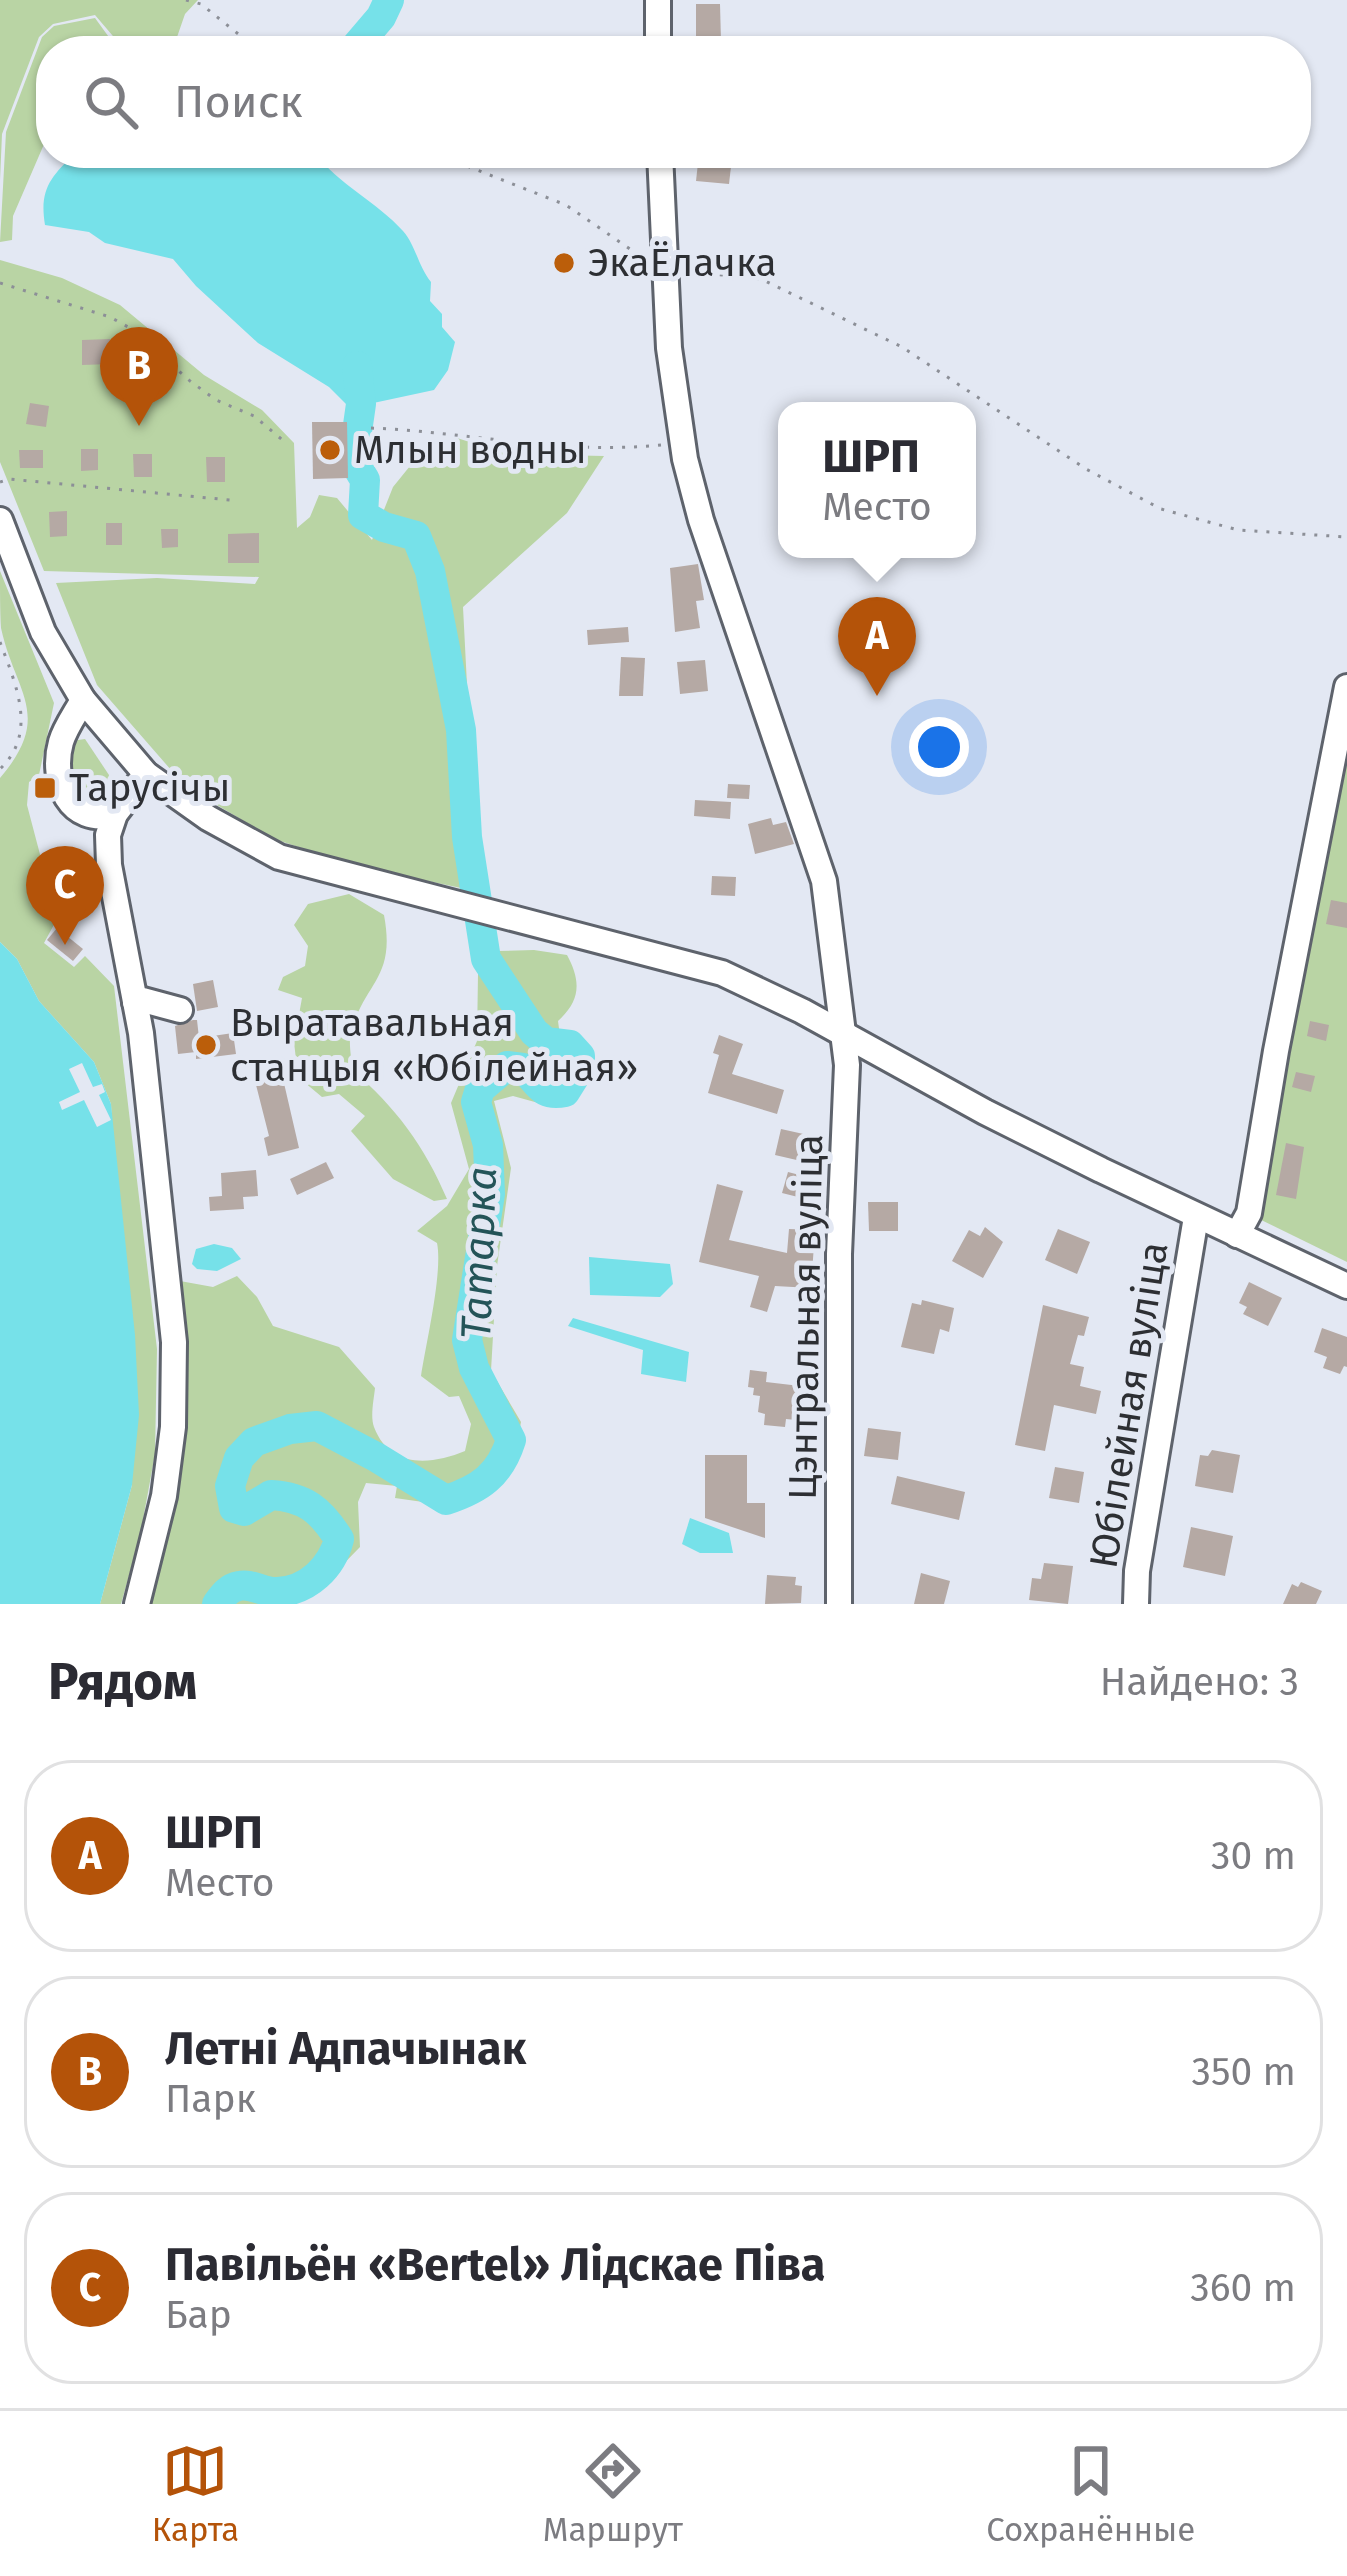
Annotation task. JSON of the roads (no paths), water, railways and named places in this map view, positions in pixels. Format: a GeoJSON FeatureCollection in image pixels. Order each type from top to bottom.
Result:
{"type":"FeatureCollection","features":[{"type":"Feature","properties":{"kind":"street"},"geometry":{"type":"LineString","coordinates":[[658,0],[658,36]]}},
{"type":"Feature","properties":{"kind":"street","name":"Цэнтральная вуліца"},"geometry":{"type":"LineString","coordinates":[[661,168],[669,349],[682,442],[701,520],[824,881],[847,1065],[839,1254],[839,1604]]}},
{"type":"Feature","properties":{"kind":"street"},"geometry":{"type":"LineString","coordinates":[[0,520],[44,632],[83,700],[146,774],[208,818],[279,857],[722,973],[1101,1170],[1347,1286]]}},
{"type":"Feature","properties":{"kind":"street"},"geometry":{"type":"LineString","coordinates":[[1237,1235],[1249,1213],[1347,688]]}},
{"type":"Feature","properties":{"kind":"street"},"geometry":{"type":"LineString","coordinates":[[83,700],[62,739],[57,765],[62,789],[85,814],[98,820],[116,814]]}},
{"type":"Feature","properties":{"kind":"street"},"geometry":{"type":"LineString","coordinates":[[137,1604],[164,1496],[173,1427],[174,1342],[135,1003],[107,836],[116,814],[146,774]]}},
{"type":"Feature","properties":{"kind":"street"},"geometry":{"type":"LineString","coordinates":[[135,1003],[143,1000],[180,1010]]}},
{"type":"Feature","properties":{"kind":"street","name":"Юбілейная вуліца"},"geometry":{"type":"LineString","coordinates":[[1136,1604],[1136,1571],[1196,1216]]}},
{"type":"Feature","properties":{"kind":"water"},"geometry":{"type":"Polygon","coordinates":[[[329,168],[407,237],[431,282],[430,301],[455,342],[448,370],[434,390],[350,408],[329,387],[258,343],[173,259],[105,243],[89,232],[45,225],[44,202],[59,169],[329,168]]]}},
{"type":"Feature","properties":{"kind":"water"},"geometry":{"type":"Polygon","coordinates":[[[0,942],[17,959],[39,1001],[94,1062],[111,1104],[139,1415],[132,1485],[100,1604],[0,1604],[0,942]]]}},
{"type":"Feature","properties":{"kind":"water"},"geometry":{"type":"Polygon","coordinates":[[[214,1244],[232,1248],[241,1259],[217,1271],[197,1269],[192,1264],[196,1249],[214,1244]]]}},
{"type":"Feature","properties":{"kind":"water"},"geometry":{"type":"Polygon","coordinates":[[[589,1257],[670,1264],[673,1284],[660,1297],[590,1295],[589,1257]]]}},
{"type":"Feature","properties":{"kind":"water"},"geometry":{"type":"Polygon","coordinates":[[[573,1318],[689,1352],[686,1382],[641,1374],[643,1350],[568,1326],[573,1318]]]}},
{"type":"Feature","properties":{"kind":"water"},"geometry":{"type":"Polygon","coordinates":[[[690,1518],[729,1533],[733,1553],[700,1553],[682,1544],[690,1518]]]}},
{"type":"Feature","properties":{"kind":"waterway","name":"Татарка"},"geometry":{"type":"LineString","coordinates":[[365,36],[389,0]]}},
{"type":"Feature","properties":{"kind":"waterway","name":"Татарка"},"geometry":{"type":"LineString","coordinates":[[217,1604],[239,1586],[277,1592],[299,1587],[324,1568],[339,1539],[319,1513],[293,1499],[271,1495],[244,1511],[234,1508],[230,1486],[239,1458],[254,1442],[290,1429],[317,1426],[446,1500],[479,1485],[501,1463],[511,1440],[474,1368],[467,1340],[490,1194],[488,1145],[476,1102],[480,1089],[507,1066],[523,1068],[541,1088],[557,1093],[565,1092],[580,1068],[580,1056],[570,1045],[546,1042],[534,1032],[486,959],[467,837],[461,730],[430,571],[416,536],[363,515],[365,480],[353,460],[361,404],[357,366]]}},
{"type":"Feature","properties":{"kind":"place","name":"ЭкаЁлачка"},"geometry":{"type":"Point","coordinates":[564,263]}},
{"type":"Feature","properties":{"kind":"place","name":"Летні Адпачынак"},"geometry":{"type":"Point","coordinates":[139,426]}},
{"type":"Feature","properties":{"kind":"place","name":"Млын водны"},"geometry":{"type":"Point","coordinates":[330,450]}},
{"type":"Feature","properties":{"kind":"place","name":"ШРП"},"geometry":{"type":"Point","coordinates":[877,696]}},
{"type":"Feature","properties":{"kind":"place","name":"Тарусічы"},"geometry":{"type":"Point","coordinates":[45,788]}},
{"type":"Feature","properties":{"kind":"place","name":"Павільён «Bertel» Лідскае Піва"},"geometry":{"type":"Point","coordinates":[65,945]}},
{"type":"Feature","properties":{"kind":"place","name":"Выратавальная станцыя «Юбілейная»"},"geometry":{"type":"Point","coordinates":[206,1045]}}]}
